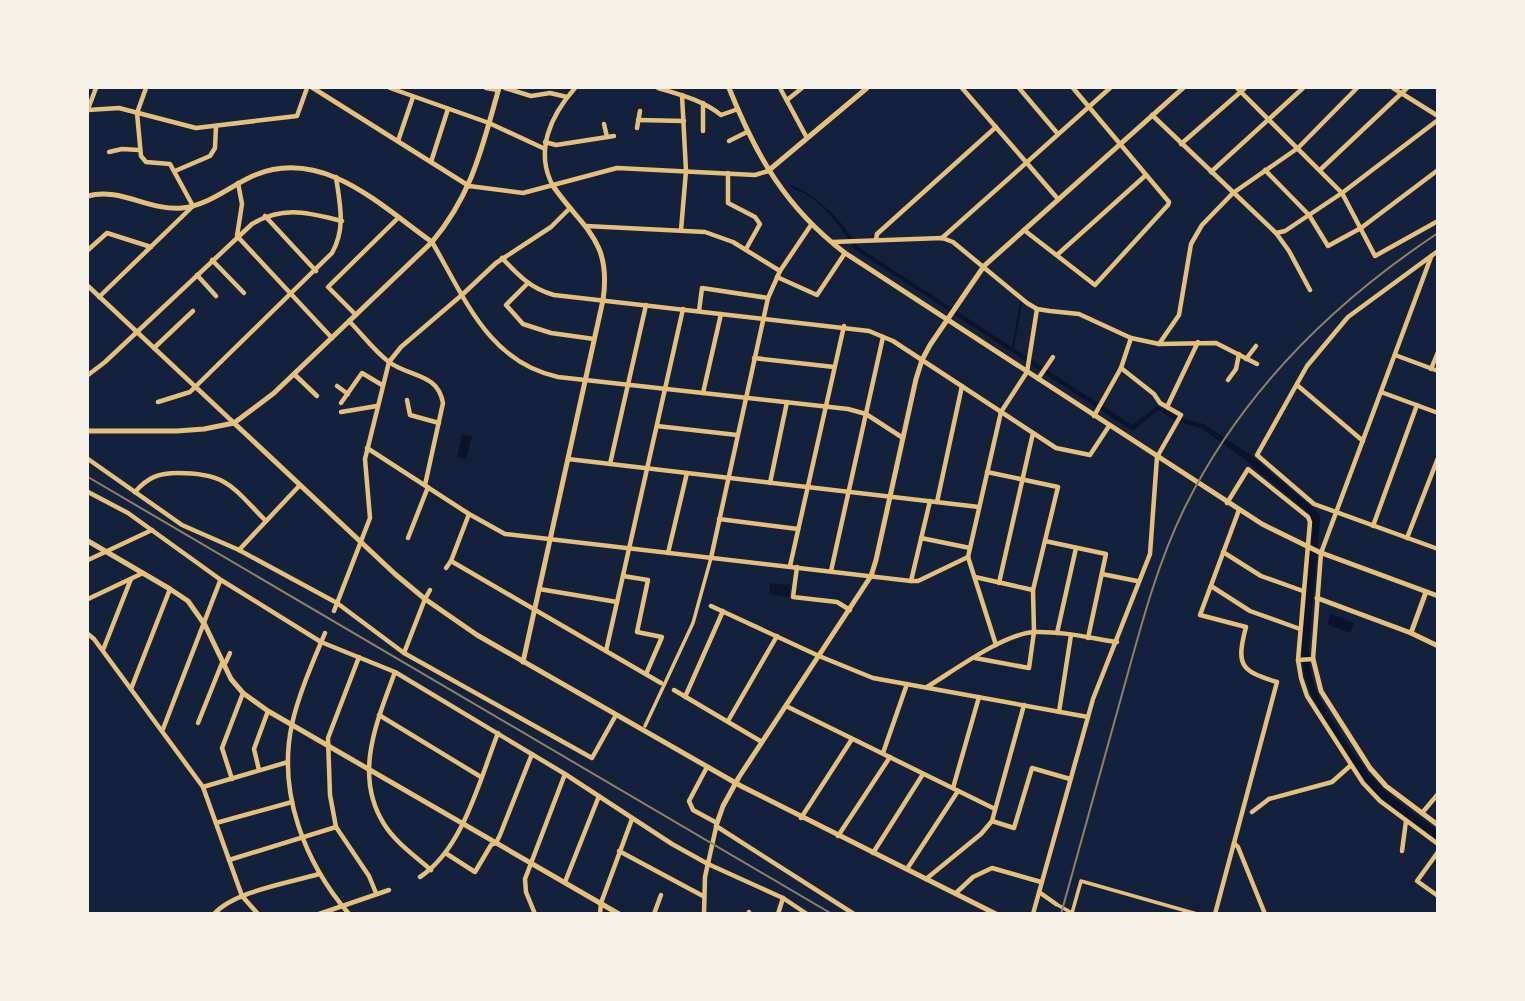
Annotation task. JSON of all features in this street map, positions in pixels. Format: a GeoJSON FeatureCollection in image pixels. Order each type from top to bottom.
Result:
{"type":"FeatureCollection","features":[{"type":"Feature","properties":{"kind":"street"},"geometry":{"type":"LineString","coordinates":[[96,88],[88,110],[108,107],[196,128],[297,116],[307,88]]}},
{"type":"Feature","properties":{"kind":"street"},"geometry":{"type":"LineString","coordinates":[[146,88],[137,113],[141,156],[146,162],[170,164],[193,206]]}},
{"type":"Feature","properties":{"kind":"street"},"geometry":{"type":"LineString","coordinates":[[313,88],[469,186],[515,193],[617,168],[755,175],[768,171],[867,88]]}},
{"type":"Feature","properties":{"kind":"street"},"geometry":{"type":"LineString","coordinates":[[390,88],[544,145],[614,136]]}},
{"type":"Feature","properties":{"kind":"street"},"geometry":{"type":"LineString","coordinates":[[486,88],[501,88],[531,96],[550,93],[567,97]]}},
{"type":"Feature","properties":{"kind":"street"},"geometry":{"type":"LineString","coordinates":[[88,430],[204,429],[234,422],[274,393],[432,242],[451,218],[469,186],[501,88]]}},
{"type":"Feature","properties":{"kind":"street"},"geometry":{"type":"LineString","coordinates":[[523,662],[603,300],[605,264],[601,251],[586,226],[552,186],[545,168],[544,145],[567,97],[575,88]]}},
{"type":"Feature","properties":{"kind":"street"},"geometry":{"type":"LineString","coordinates":[[658,88],[703,103],[721,115],[738,109]]}},
{"type":"Feature","properties":{"kind":"street"},"geometry":{"type":"LineString","coordinates":[[729,88],[747,132],[782,191],[811,225],[845,253],[1027,372],[1040,377],[1094,416],[1239,510],[1308,547],[1437,596]]}},
{"type":"Feature","properties":{"kind":"street"},"geometry":{"type":"LineString","coordinates":[[780,88],[807,138]]}},
{"type":"Feature","properties":{"kind":"street"},"geometry":{"type":"LineString","coordinates":[[787,100],[802,88]]}},
{"type":"Feature","properties":{"kind":"street"},"geometry":{"type":"LineString","coordinates":[[962,88],[1058,199]]}},
{"type":"Feature","properties":{"kind":"street"},"geometry":{"type":"LineString","coordinates":[[1019,88],[1058,134]]}},
{"type":"Feature","properties":{"kind":"street"},"geometry":{"type":"LineString","coordinates":[[1024,229],[1095,285],[1168,205],[1169,202],[1073,88]]}},
{"type":"Feature","properties":{"kind":"street"},"geometry":{"type":"LineString","coordinates":[[942,238],[1110,88]]}},
{"type":"Feature","properties":{"kind":"street"},"geometry":{"type":"LineString","coordinates":[[704,914],[703,896],[708,861],[723,806],[735,783],[871,576],[922,360],[984,266],[1183,88]]}},
{"type":"Feature","properties":{"kind":"street"},"geometry":{"type":"LineString","coordinates":[[1211,172],[1303,88]]}},
{"type":"Feature","properties":{"kind":"street"},"geometry":{"type":"LineString","coordinates":[[1159,344],[1179,315],[1191,244],[1202,225],[1233,193],[1298,148],[1357,88]]}},
{"type":"Feature","properties":{"kind":"street"},"geometry":{"type":"LineString","coordinates":[[1276,233],[1285,231],[1342,192],[1437,115],[1394,88]]}},
{"type":"Feature","properties":{"kind":"street"},"geometry":{"type":"LineString","coordinates":[[1320,170],[1407,88]]}},
{"type":"Feature","properties":{"kind":"street"},"geometry":{"type":"LineString","coordinates":[[1181,144],[1241,89],[1342,192],[1376,256],[1437,221]]}},
{"type":"Feature","properties":{"kind":"street"},"geometry":{"type":"LineString","coordinates":[[681,230],[686,171],[682,95]]}},
{"type":"Feature","properties":{"kind":"street"},"geometry":{"type":"LineString","coordinates":[[398,141],[412,97]]}},
{"type":"Feature","properties":{"kind":"street"},"geometry":{"type":"LineString","coordinates":[[703,103],[703,131]]}},
{"type":"Feature","properties":{"kind":"street"},"geometry":{"type":"LineString","coordinates":[[431,162],[448,109]]}},
{"type":"Feature","properties":{"kind":"street"},"geometry":{"type":"LineString","coordinates":[[636,128],[640,111]]}},
{"type":"Feature","properties":{"kind":"street"},"geometry":{"type":"LineString","coordinates":[[1152,115],[1276,233],[1310,290]]}},
{"type":"Feature","properties":{"kind":"street"},"geometry":{"type":"LineString","coordinates":[[638,120],[684,121]]}},
{"type":"Feature","properties":{"kind":"street"},"geometry":{"type":"LineString","coordinates":[[604,124],[607,137]]}},
{"type":"Feature","properties":{"kind":"street"},"geometry":{"type":"LineString","coordinates":[[175,171],[213,153],[216,126]]}},
{"type":"Feature","properties":{"kind":"street"},"geometry":{"type":"LineString","coordinates":[[876,240],[877,234],[996,127]]}},
{"type":"Feature","properties":{"kind":"street"},"geometry":{"type":"LineString","coordinates":[[729,141],[747,132]]}},
{"type":"Feature","properties":{"kind":"street"},"geometry":{"type":"LineString","coordinates":[[109,152],[122,149],[139,150]]}},
{"type":"Feature","properties":{"kind":"street"},"geometry":{"type":"LineString","coordinates":[[99,297],[193,206],[264,171],[296,167],[321,171],[336,176],[432,242],[491,338],[520,364],[544,374],[585,380],[848,409],[866,414],[903,438]]}},
{"type":"Feature","properties":{"kind":"street"},"geometry":{"type":"LineString","coordinates":[[1265,170],[1309,215],[1328,246],[1361,228],[1437,170]]}},
{"type":"Feature","properties":{"kind":"street"},"geometry":{"type":"LineString","coordinates":[[728,173],[728,203],[757,218],[760,223],[746,249]]}},
{"type":"Feature","properties":{"kind":"street"},"geometry":{"type":"LineString","coordinates":[[1057,255],[1146,175]]}},
{"type":"Feature","properties":{"kind":"street"},"geometry":{"type":"LineString","coordinates":[[158,402],[190,392],[332,253],[340,236],[342,221],[336,176]]}},
{"type":"Feature","properties":{"kind":"street"},"geometry":{"type":"LineString","coordinates":[[237,236],[242,204],[238,183]]}},
{"type":"Feature","properties":{"kind":"street"},"geometry":{"type":"LineString","coordinates":[[88,196],[108,194],[162,208],[193,206]]}},
{"type":"Feature","properties":{"kind":"street"},"geometry":{"type":"LineString","coordinates":[[334,611],[370,511],[365,469],[367,448],[389,362],[401,347],[502,258],[551,227],[570,208]]}},
{"type":"Feature","properties":{"kind":"street"},"geometry":{"type":"LineString","coordinates":[[88,375],[237,236],[265,216],[290,211],[342,221]]}},
{"type":"Feature","properties":{"kind":"street"},"geometry":{"type":"LineString","coordinates":[[265,216],[316,271]]}},
{"type":"Feature","properties":{"kind":"street"},"geometry":{"type":"LineString","coordinates":[[356,315],[328,287],[398,218]]}},
{"type":"Feature","properties":{"kind":"street"},"geometry":{"type":"LineString","coordinates":[[645,726],[700,602],[768,298],[780,271],[811,225]]}},
{"type":"Feature","properties":{"kind":"street"},"geometry":{"type":"LineString","coordinates":[[586,226],[681,230],[720,236],[780,271]]}},
{"type":"Feature","properties":{"kind":"street"},"geometry":{"type":"LineString","coordinates":[[88,250],[107,233],[151,247]]}},
{"type":"Feature","properties":{"kind":"street"},"geometry":{"type":"LineString","coordinates":[[237,236],[332,338]]}},
{"type":"Feature","properties":{"kind":"street"},"geometry":{"type":"LineString","coordinates":[[831,242],[942,238],[953,242],[1037,309],[1079,314],[1130,338],[1159,344],[1216,343],[1257,364]]}},
{"type":"Feature","properties":{"kind":"street"},"geometry":{"type":"LineString","coordinates":[[1437,251],[1348,317],[1307,366],[1257,455],[1314,504],[1437,549]]}},
{"type":"Feature","properties":{"kind":"street"},"geometry":{"type":"LineString","coordinates":[[777,277],[817,295],[845,253]]}},
{"type":"Feature","properties":{"kind":"street"},"geometry":{"type":"LineString","coordinates":[[1431,256],[1320,552],[1313,659],[1321,691],[1370,768],[1386,786],[1437,825]]}},
{"type":"Feature","properties":{"kind":"street"},"geometry":{"type":"LineString","coordinates":[[502,258],[527,284],[554,295],[869,331],[922,360],[1056,448],[1090,455],[1109,426]]}},
{"type":"Feature","properties":{"kind":"street"},"geometry":{"type":"LineString","coordinates":[[212,260],[244,293]]}},
{"type":"Feature","properties":{"kind":"street"},"geometry":{"type":"LineString","coordinates":[[197,275],[216,296]]}},
{"type":"Feature","properties":{"kind":"street"},"geometry":{"type":"LineString","coordinates":[[527,284],[506,305],[523,324],[551,333],[594,339]]}},
{"type":"Feature","properties":{"kind":"street"},"geometry":{"type":"LineString","coordinates":[[88,286],[361,542],[425,599],[477,635],[735,783],[956,893],[984,911],[996,914]]}},
{"type":"Feature","properties":{"kind":"street"},"geometry":{"type":"LineString","coordinates":[[699,311],[702,288],[768,298]]}},
{"type":"Feature","properties":{"kind":"street"},"geometry":{"type":"LineString","coordinates":[[610,464],[646,305]]}},
{"type":"Feature","properties":{"kind":"street"},"geometry":{"type":"LineString","coordinates":[[606,651],[683,309]]}},
{"type":"Feature","properties":{"kind":"street"},"geometry":{"type":"LineString","coordinates":[[996,645],[968,557],[1001,412],[1027,372],[1037,309]]}},
{"type":"Feature","properties":{"kind":"street"},"geometry":{"type":"LineString","coordinates":[[154,348],[193,311]]}},
{"type":"Feature","properties":{"kind":"street"},"geometry":{"type":"LineString","coordinates":[[703,393],[721,314]]}},
{"type":"Feature","properties":{"kind":"street"},"geometry":{"type":"LineString","coordinates":[[184,319],[190,324]]}},
{"type":"Feature","properties":{"kind":"street"},"geometry":{"type":"LineString","coordinates":[[349,321],[389,362],[434,383],[440,390],[443,404],[426,486],[408,537]]}},
{"type":"Feature","properties":{"kind":"street"},"geometry":{"type":"LineString","coordinates":[[844,327],[798,529],[793,567],[793,597],[837,602],[850,610]]}},
{"type":"Feature","properties":{"kind":"street"},"geometry":{"type":"LineString","coordinates":[[831,571],[883,337]]}},
{"type":"Feature","properties":{"kind":"street"},"geometry":{"type":"LineString","coordinates":[[1094,416],[1121,368],[1130,338]]}},
{"type":"Feature","properties":{"kind":"street"},"geometry":{"type":"LineString","coordinates":[[1167,407],[1198,342]]}},
{"type":"Feature","properties":{"kind":"street"},"geometry":{"type":"LineString","coordinates":[[1246,359],[1256,346]]}},
{"type":"Feature","properties":{"kind":"street"},"geometry":{"type":"LineString","coordinates":[[1395,355],[1434,370],[1437,352]]}},
{"type":"Feature","properties":{"kind":"street"},"geometry":{"type":"LineString","coordinates":[[1228,380],[1236,369],[1239,354]]}},
{"type":"Feature","properties":{"kind":"street"},"geometry":{"type":"LineString","coordinates":[[1040,377],[1053,357]]}},
{"type":"Feature","properties":{"kind":"street"},"geometry":{"type":"LineString","coordinates":[[754,358],[834,366]]}},
{"type":"Feature","properties":{"kind":"street"},"geometry":{"type":"LineString","coordinates":[[1032,914],[1093,699],[1117,642],[1137,581],[1150,554],[1157,457],[1181,415],[1160,403],[1154,394],[1121,368]]}},
{"type":"Feature","properties":{"kind":"street"},"geometry":{"type":"LineString","coordinates":[[1226,370],[1232,374]]}},
{"type":"Feature","properties":{"kind":"street"},"geometry":{"type":"LineString","coordinates":[[341,403],[362,373],[382,385]]}},
{"type":"Feature","properties":{"kind":"street"},"geometry":{"type":"LineString","coordinates":[[294,374],[317,396]]}},
{"type":"Feature","properties":{"kind":"street"},"geometry":{"type":"LineString","coordinates":[[1297,385],[1363,441]]}},
{"type":"Feature","properties":{"kind":"street"},"geometry":{"type":"LineString","coordinates":[[337,386],[348,394]]}},
{"type":"Feature","properties":{"kind":"street"},"geometry":{"type":"LineString","coordinates":[[937,502],[962,386]]}},
{"type":"Feature","properties":{"kind":"street"},"geometry":{"type":"LineString","coordinates":[[163,392],[166,400]]}},
{"type":"Feature","properties":{"kind":"street"},"geometry":{"type":"LineString","coordinates":[[1381,392],[1437,413]]}},
{"type":"Feature","properties":{"kind":"street"},"geometry":{"type":"LineString","coordinates":[[407,400],[410,415],[439,423]]}},
{"type":"Feature","properties":{"kind":"street"},"geometry":{"type":"LineString","coordinates":[[770,483],[787,402]]}},
{"type":"Feature","properties":{"kind":"street"},"geometry":{"type":"LineString","coordinates":[[1373,526],[1417,405]]}},
{"type":"Feature","properties":{"kind":"street"},"geometry":{"type":"LineString","coordinates":[[341,412],[377,406]]}},
{"type":"Feature","properties":{"kind":"street"},"geometry":{"type":"LineString","coordinates":[[657,426],[737,435]]}},
{"type":"Feature","properties":{"kind":"street"},"geometry":{"type":"LineString","coordinates":[[999,583],[1033,433]]}},
{"type":"Feature","properties":{"kind":"street"},"geometry":{"type":"LineString","coordinates":[[367,448],[505,534],[911,581],[918,581],[968,557]]}},
{"type":"Feature","properties":{"kind":"street"},"geometry":{"type":"LineString","coordinates":[[1408,538],[1437,458]]}},
{"type":"Feature","properties":{"kind":"street"},"geometry":{"type":"LineString","coordinates":[[88,459],[182,525],[239,550],[337,603],[404,653],[592,758],[616,715]]}},
{"type":"Feature","properties":{"kind":"street"},"geometry":{"type":"LineString","coordinates":[[568,459],[979,507]]}},
{"type":"Feature","properties":{"kind":"street"},"geometry":{"type":"LineString","coordinates":[[1227,503],[1248,469],[1308,517],[1310,522],[1299,660],[1300,678],[1307,696],[1350,766],[1380,801],[1437,844]]}},
{"type":"Feature","properties":{"kind":"street"},"geometry":{"type":"LineString","coordinates":[[975,659],[1029,668],[1034,632],[1033,590],[1058,487],[987,472]]}},
{"type":"Feature","properties":{"kind":"street"},"geometry":{"type":"LineString","coordinates":[[668,553],[687,473]]}},
{"type":"Feature","properties":{"kind":"street"},"geometry":{"type":"LineString","coordinates":[[135,492],[158,474],[210,474],[227,483],[266,521]]}},
{"type":"Feature","properties":{"kind":"street"},"geometry":{"type":"LineString","coordinates":[[239,550],[300,485]]}},
{"type":"Feature","properties":{"kind":"street"},"geometry":{"type":"LineString","coordinates":[[88,492],[128,513],[221,580],[321,642],[395,672],[565,774],[632,819],[783,898],[807,914]]}},
{"type":"Feature","properties":{"kind":"street"},"geometry":{"type":"LineString","coordinates":[[911,581],[930,501]]}},
{"type":"Feature","properties":{"kind":"street"},"geometry":{"type":"LineString","coordinates":[[1215,914],[1277,682],[1254,675],[1241,661],[1240,649],[1246,627],[1200,615],[1239,510]]}},
{"type":"Feature","properties":{"kind":"street"},"geometry":{"type":"LineString","coordinates":[[446,568],[469,514]]}},
{"type":"Feature","properties":{"kind":"street"},"geometry":{"type":"LineString","coordinates":[[719,519],[798,529]]}},
{"type":"Feature","properties":{"kind":"street"},"geometry":{"type":"LineString","coordinates":[[88,560],[152,530]]}},
{"type":"Feature","properties":{"kind":"street"},"geometry":{"type":"LineString","coordinates":[[921,538],[970,548]]}},
{"type":"Feature","properties":{"kind":"street"},"geometry":{"type":"LineString","coordinates":[[88,541],[188,601],[205,625],[223,665],[243,693],[268,711],[619,914]]}},
{"type":"Feature","properties":{"kind":"street"},"geometry":{"type":"LineString","coordinates":[[1045,541],[1106,554],[1088,638]]}},
{"type":"Feature","properties":{"kind":"street"},"geometry":{"type":"LineString","coordinates":[[1057,633],[1076,548]]}},
{"type":"Feature","properties":{"kind":"street"},"geometry":{"type":"LineString","coordinates":[[1223,552],[1261,576],[1303,591]]}},
{"type":"Feature","properties":{"kind":"street"},"geometry":{"type":"LineString","coordinates":[[451,561],[762,742]]}},
{"type":"Feature","properties":{"kind":"street"},"geometry":{"type":"LineString","coordinates":[[88,599],[143,573]]}},
{"type":"Feature","properties":{"kind":"street"},"geometry":{"type":"LineString","coordinates":[[1102,574],[1137,581]]}},
{"type":"Feature","properties":{"kind":"street"},"geometry":{"type":"LineString","coordinates":[[623,576],[648,580],[637,632],[662,637],[646,674]]}},
{"type":"Feature","properties":{"kind":"street"},"geometry":{"type":"LineString","coordinates":[[975,577],[1033,590]]}},
{"type":"Feature","properties":{"kind":"street"},"geometry":{"type":"LineString","coordinates":[[102,650],[131,579]]}},
{"type":"Feature","properties":{"kind":"street"},"geometry":{"type":"LineString","coordinates":[[163,730],[221,580]]}},
{"type":"Feature","properties":{"kind":"street"},"geometry":{"type":"LineString","coordinates":[[1211,586],[1250,611],[1300,629]]}},
{"type":"Feature","properties":{"kind":"street"},"geometry":{"type":"LineString","coordinates":[[131,689],[170,589]]}},
{"type":"Feature","properties":{"kind":"street"},"geometry":{"type":"LineString","coordinates":[[539,589],[617,601]]}},
{"type":"Feature","properties":{"kind":"street"},"geometry":{"type":"LineString","coordinates":[[404,653],[430,590]]}},
{"type":"Feature","properties":{"kind":"street"},"geometry":{"type":"LineString","coordinates":[[1411,633],[1426,592]]}},
{"type":"Feature","properties":{"kind":"street"},"geometry":{"type":"LineString","coordinates":[[1317,598],[1411,633],[1437,646]]}},
{"type":"Feature","properties":{"kind":"street"},"geometry":{"type":"LineString","coordinates":[[700,602],[873,678],[1088,717]]}},
{"type":"Feature","properties":{"kind":"street"},"geometry":{"type":"LineString","coordinates":[[685,697],[723,611]]}},
{"type":"Feature","properties":{"kind":"street"},"geometry":{"type":"LineString","coordinates":[[926,687],[996,645],[1034,632],[1117,642]]}},
{"type":"Feature","properties":{"kind":"street"},"geometry":{"type":"LineString","coordinates":[[325,633],[292,725],[288,762],[292,802],[302,839],[319,874],[349,914]]}},
{"type":"Feature","properties":{"kind":"street"},"geometry":{"type":"LineString","coordinates":[[88,634],[163,730],[203,787],[242,896],[258,914]]}},
{"type":"Feature","properties":{"kind":"street"},"geometry":{"type":"LineString","coordinates":[[1059,712],[1071,635]]}},
{"type":"Feature","properties":{"kind":"street"},"geometry":{"type":"LineString","coordinates":[[728,722],[777,636]]}},
{"type":"Feature","properties":{"kind":"street"},"geometry":{"type":"LineString","coordinates":[[198,723],[230,653]]}},
{"type":"Feature","properties":{"kind":"street"},"geometry":{"type":"LineString","coordinates":[[359,657],[327,744],[330,795],[336,827],[369,876],[376,894]]}},
{"type":"Feature","properties":{"kind":"street"},"geometry":{"type":"LineString","coordinates":[[1299,660],[1313,659]]}},
{"type":"Feature","properties":{"kind":"street"},"geometry":{"type":"LineString","coordinates":[[395,672],[373,732],[368,768],[370,791],[383,823],[395,838],[431,870]]}},
{"type":"Feature","properties":{"kind":"street"},"geometry":{"type":"LineString","coordinates":[[883,753],[907,684]]}},
{"type":"Feature","properties":{"kind":"street"},"geometry":{"type":"LineString","coordinates":[[232,779],[222,748],[243,693]]}},
{"type":"Feature","properties":{"kind":"street"},"geometry":{"type":"LineString","coordinates":[[907,869],[956,790],[979,697]]}},
{"type":"Feature","properties":{"kind":"street"},"geometry":{"type":"LineString","coordinates":[[926,879],[981,834],[992,821],[1024,705]]}},
{"type":"Feature","properties":{"kind":"street"},"geometry":{"type":"LineString","coordinates":[[786,706],[995,809]]}},
{"type":"Feature","properties":{"kind":"street"},"geometry":{"type":"LineString","coordinates":[[259,771],[254,748],[268,711]]}},
{"type":"Feature","properties":{"kind":"street"},"geometry":{"type":"LineString","coordinates":[[379,715],[481,777]]}},
{"type":"Feature","properties":{"kind":"street"},"geometry":{"type":"LineString","coordinates":[[420,877],[447,854],[498,733]]}},
{"type":"Feature","properties":{"kind":"street"},"geometry":{"type":"LineString","coordinates":[[801,818],[852,739]]}},
{"type":"Feature","properties":{"kind":"street"},"geometry":{"type":"LineString","coordinates":[[447,854],[475,872],[491,845],[496,842],[532,754]]}},
{"type":"Feature","properties":{"kind":"street"},"geometry":{"type":"LineString","coordinates":[[838,836],[890,757]]}},
{"type":"Feature","properties":{"kind":"street"},"geometry":{"type":"LineString","coordinates":[[203,787],[288,762]]}},
{"type":"Feature","properties":{"kind":"street"},"geometry":{"type":"LineString","coordinates":[[1252,812],[1269,799],[1332,782],[1350,766]]}},
{"type":"Feature","properties":{"kind":"street"},"geometry":{"type":"LineString","coordinates":[[707,767],[690,797],[689,805],[716,827],[854,914]]}},
{"type":"Feature","properties":{"kind":"street"},"geometry":{"type":"LineString","coordinates":[[992,821],[1014,828],[1032,768],[1070,779]]}},
{"type":"Feature","properties":{"kind":"street"},"geometry":{"type":"LineString","coordinates":[[535,914],[524,886],[565,774]]}},
{"type":"Feature","properties":{"kind":"street"},"geometry":{"type":"LineString","coordinates":[[873,853],[923,774]]}},
{"type":"Feature","properties":{"kind":"street"},"geometry":{"type":"LineString","coordinates":[[1422,813],[1437,793]]}},
{"type":"Feature","properties":{"kind":"street"},"geometry":{"type":"LineString","coordinates":[[565,882],[599,796]]}},
{"type":"Feature","properties":{"kind":"street"},"geometry":{"type":"LineString","coordinates":[[216,823],[292,802]]}},
{"type":"Feature","properties":{"kind":"street"},"geometry":{"type":"LineString","coordinates":[[600,914],[601,903],[632,819]]}},
{"type":"Feature","properties":{"kind":"street"},"geometry":{"type":"LineString","coordinates":[[1402,850],[1406,821]]}},
{"type":"Feature","properties":{"kind":"street"},"geometry":{"type":"LineString","coordinates":[[229,860],[336,827]]}},
{"type":"Feature","properties":{"kind":"street"},"geometry":{"type":"LineString","coordinates":[[1234,843],[1265,914]]}},
{"type":"Feature","properties":{"kind":"street"},"geometry":{"type":"LineString","coordinates":[[620,851],[703,896]]}},
{"type":"Feature","properties":{"kind":"street"},"geometry":{"type":"LineString","coordinates":[[1437,852],[1417,881],[1437,896]]}},
{"type":"Feature","properties":{"kind":"street"},"geometry":{"type":"LineString","coordinates":[[956,893],[974,877],[992,868],[1041,882]]}},
{"type":"Feature","properties":{"kind":"street"},"geometry":{"type":"LineString","coordinates":[[214,914],[242,896],[319,874]]}},
{"type":"Feature","properties":{"kind":"street"},"geometry":{"type":"LineString","coordinates":[[1039,892],[1072,913],[1081,881],[1197,914]]}},
{"type":"Feature","properties":{"kind":"street"},"geometry":{"type":"LineString","coordinates":[[319,914],[389,890]]}},
{"type":"Feature","properties":{"kind":"street"},"geometry":{"type":"LineString","coordinates":[[654,914],[661,895]]}},
{"type":"Feature","properties":{"kind":"street"},"geometry":{"type":"LineString","coordinates":[[778,914],[783,898]]}},
{"type":"Feature","properties":{"kind":"water"},"geometry":{"type":"Polygon","coordinates":[[[789,184],[810,195],[828,210],[845,227],[858,247],[1132,425],[1157,406],[1181,418],[1204,424],[1249,454],[1314,509],[1320,516],[1309,645],[1315,687],[1335,724],[1373,779],[1437,830],[1437,839],[1374,791],[1342,750],[1306,681],[1302,635],[1313,529],[1310,515],[1244,459],[1201,428],[1178,422],[1158,410],[1133,431],[1117,421],[854,249],[827,212],[789,184]]]}},
{"type":"Feature","properties":{"kind":"water"},"geometry":{"type":"Polygon","coordinates":[[[462,434],[472,436],[466,459],[457,457],[462,434]]]}},
{"type":"Feature","properties":{"kind":"water"},"geometry":{"type":"Polygon","coordinates":[[[771,583],[790,585],[789,597],[769,594],[771,583]]]}},
{"type":"Feature","properties":{"kind":"water"},"geometry":{"type":"Polygon","coordinates":[[[1331,614],[1354,623],[1350,633],[1327,624],[1331,614]]]}},
{"type":"Feature","properties":{"kind":"waterway"},"geometry":{"type":"LineString","coordinates":[[1013,347],[1021,303]]}},
{"type":"Feature","properties":{"kind":"railway"},"geometry":{"type":"LineString","coordinates":[[1061,914],[1156,577],[1174,530],[1208,465],[1262,388],[1293,354],[1361,290],[1438,233]]}},
{"type":"Feature","properties":{"kind":"railway"},"geometry":{"type":"LineString","coordinates":[[88,477],[832,914]]}}]}
